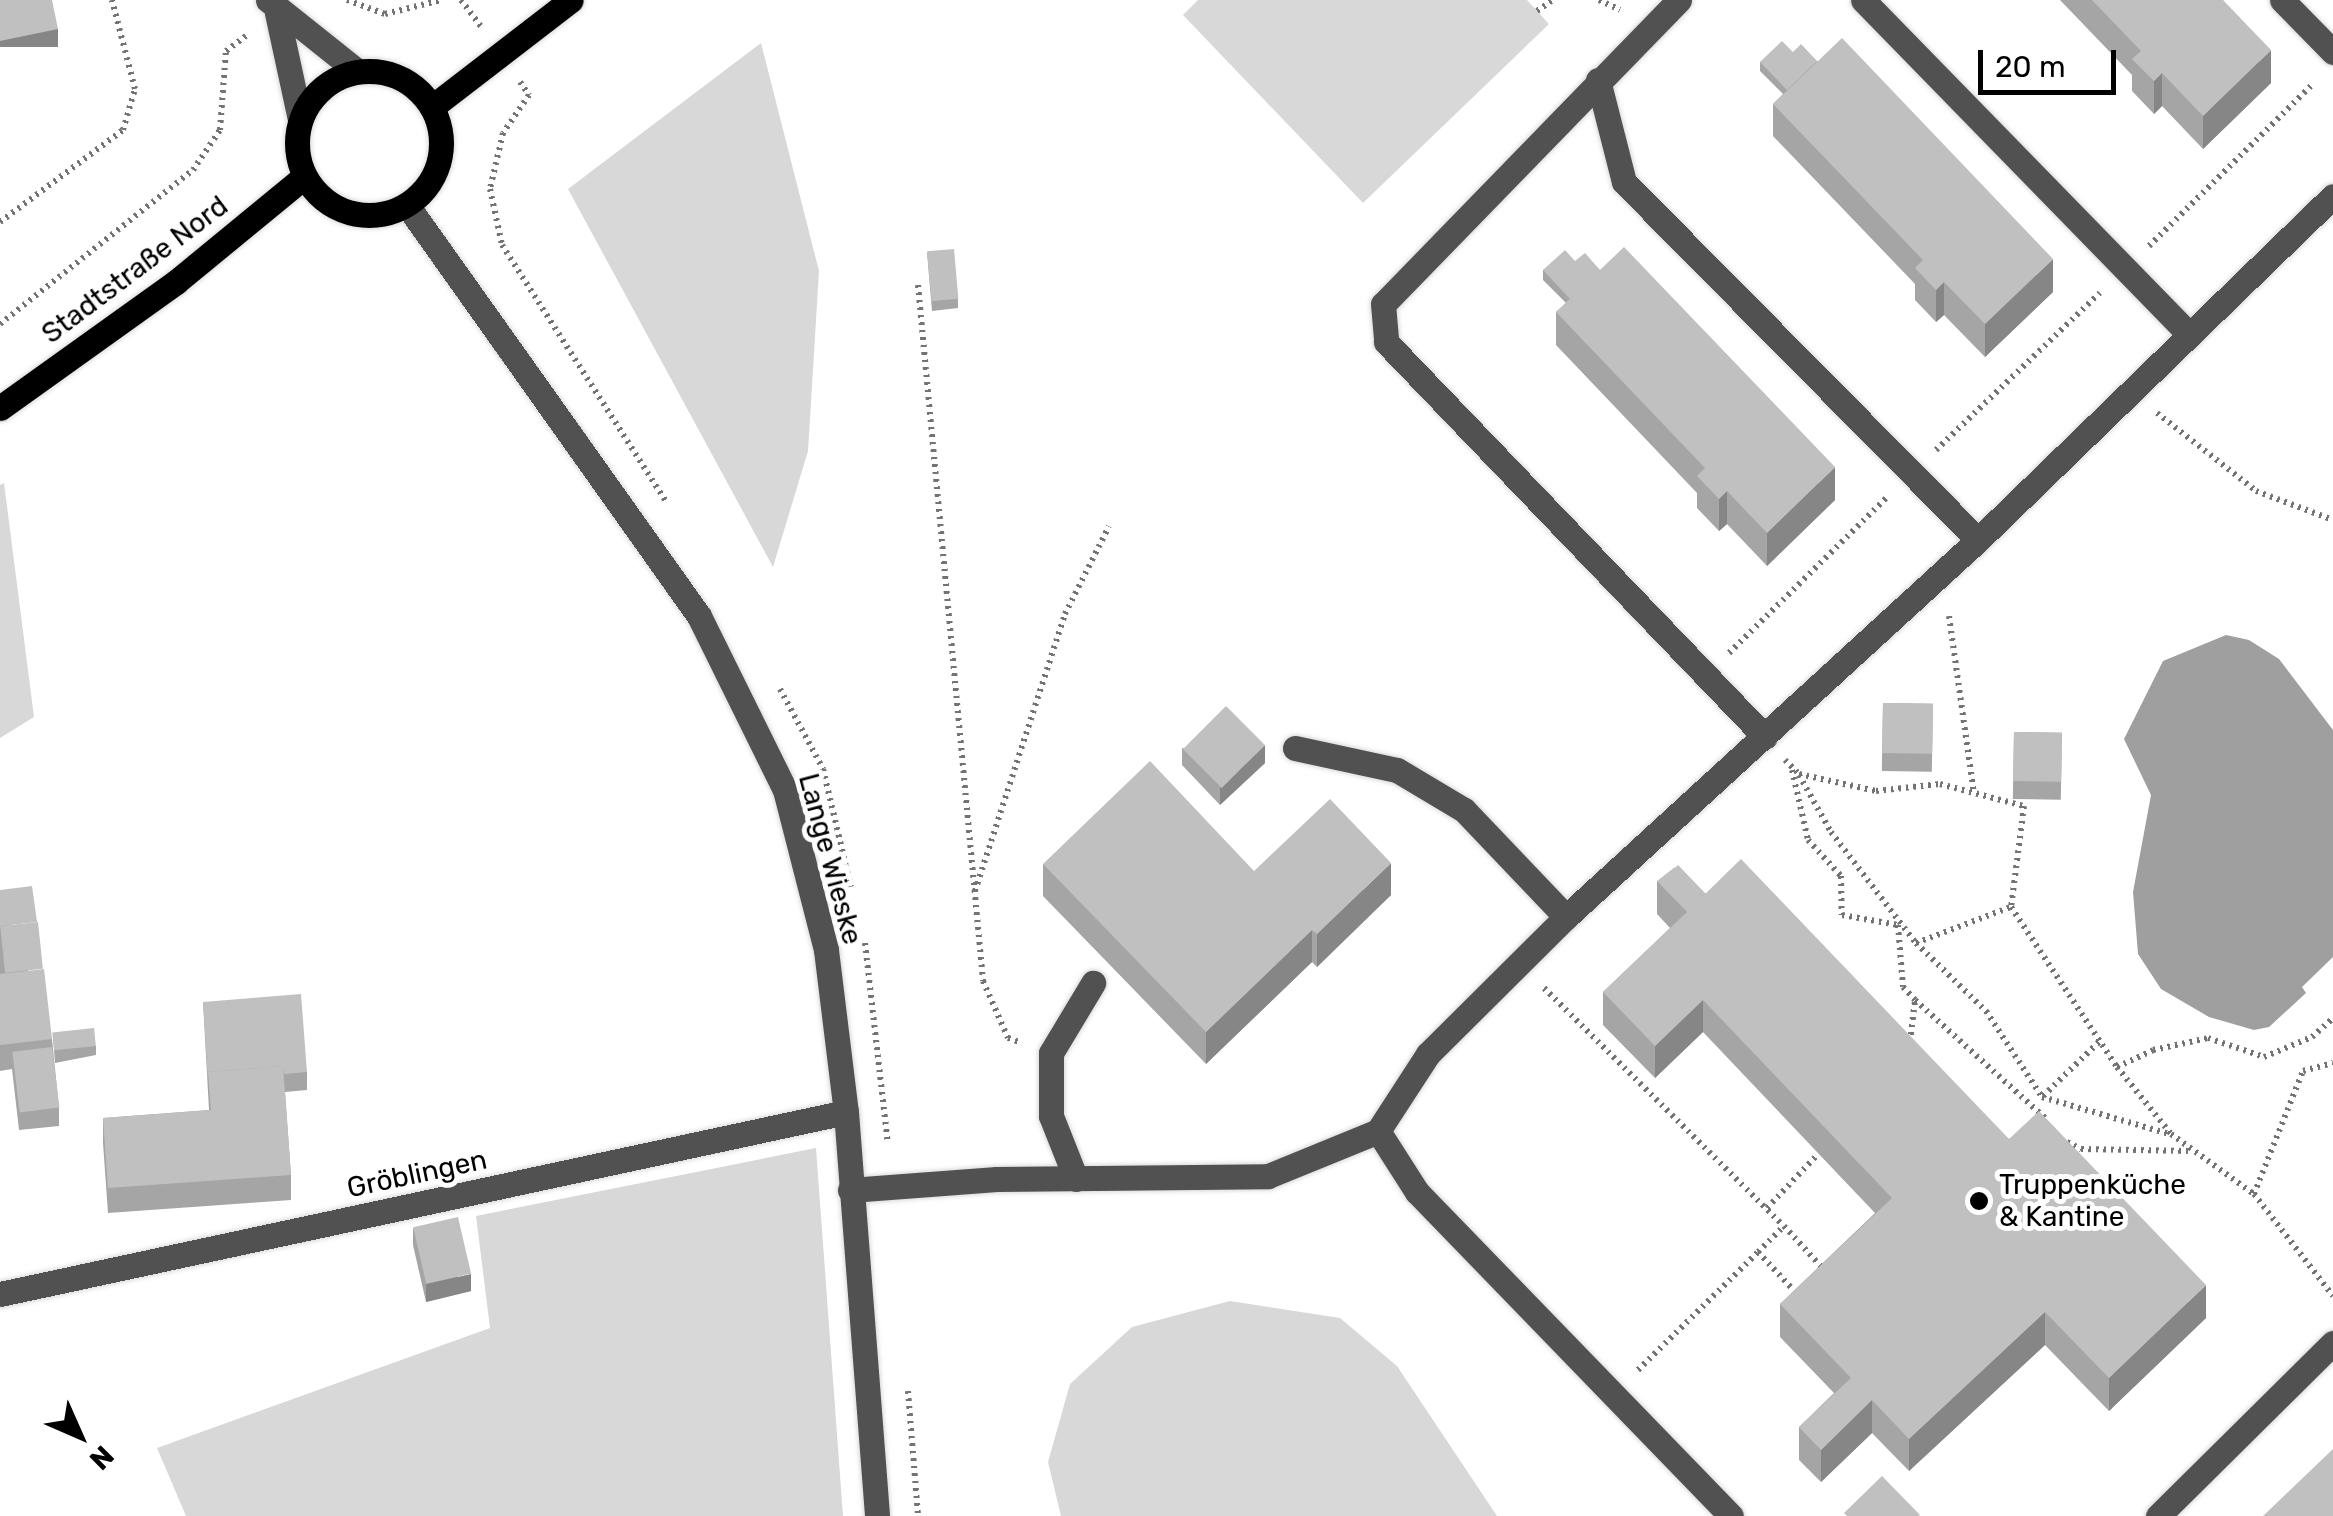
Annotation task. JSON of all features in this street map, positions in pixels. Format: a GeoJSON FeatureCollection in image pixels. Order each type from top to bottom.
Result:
{"type":"FeatureCollection","features":[{"type":"Feature","properties":{"kind":"main road"},"geometry":{"type":"LineString","coordinates":[[432,107],[572,0]]}},
{"type":"Feature","properties":{"kind":"main road"},"geometry":{"type":"LineString","coordinates":[[357,71],[386,72],[413,85],[432,107],[442,143],[432,179],[406,206],[379,216],[349,213],[323,200],[304,177],[296,148],[300,119],[322,88],[357,71]]}},
{"type":"Feature","properties":{"kind":"main road","name":"Stadtstraße Nord"},"geometry":{"type":"LineString","coordinates":[[0,408],[176,282],[304,177]]}},
{"type":"Feature","properties":{"kind":"street"},"geometry":{"type":"LineString","coordinates":[[1680,0],[1384,304],[1386,342],[1704,678],[1765,736]]}},
{"type":"Feature","properties":{"kind":"street"},"geometry":{"type":"LineString","coordinates":[[1864,0],[2189,334]]}},
{"type":"Feature","properties":{"kind":"street"},"geometry":{"type":"LineString","coordinates":[[2282,0],[2333,52]]}},
{"type":"Feature","properties":{"kind":"street"},"geometry":{"type":"LineString","coordinates":[[272,6],[357,71]]}},
{"type":"Feature","properties":{"kind":"street"},"geometry":{"type":"LineString","coordinates":[[272,6],[300,119]]}},
{"type":"Feature","properties":{"kind":"street"},"geometry":{"type":"LineString","coordinates":[[1598,80],[1624,182],[1909,476],[1978,540]]}},
{"type":"Feature","properties":{"kind":"street"},"geometry":{"type":"LineString","coordinates":[[850,1190],[1076,1179],[1268,1176],[1378,1131],[1428,1054],[1566,916],[1978,540],[2333,196]]}},
{"type":"Feature","properties":{"kind":"street","name":"Lange Wieske"},"geometry":{"type":"LineString","coordinates":[[406,206],[698,616],[785,790],[826,950],[846,1112],[878,1516]]}},
{"type":"Feature","properties":{"kind":"street"},"geometry":{"type":"LineString","coordinates":[[1295,748],[1397,770],[1464,810],[1566,916]]}},
{"type":"Feature","properties":{"kind":"street"},"geometry":{"type":"LineString","coordinates":[[1076,1179],[1052,1116],[1051,1054],[1093,982]]}},
{"type":"Feature","properties":{"kind":"street","name":"Gröblingen"},"geometry":{"type":"LineString","coordinates":[[0,1294],[846,1112]]}},
{"type":"Feature","properties":{"kind":"street"},"geometry":{"type":"LineString","coordinates":[[1378,1131],[1417,1192],[1731,1516]]}},
{"type":"Feature","properties":{"kind":"street"},"geometry":{"type":"LineString","coordinates":[[2158,1516],[2333,1343]]}},
{"type":"Feature","properties":{"kind":"path"},"geometry":{"type":"LineString","coordinates":[[0,222],[122,130],[135,89],[112,0]]}},
{"type":"Feature","properties":{"kind":"path"},"geometry":{"type":"LineString","coordinates":[[347,0],[386,14],[441,0]]}},
{"type":"Feature","properties":{"kind":"path"},"geometry":{"type":"LineString","coordinates":[[1537,11],[1553,0]]}},
{"type":"Feature","properties":{"kind":"path"},"geometry":{"type":"LineString","coordinates":[[0,324],[193,170],[220,130],[226,52],[272,6]]}},
{"type":"Feature","properties":{"kind":"path"},"geometry":{"type":"LineString","coordinates":[[1704,678],[2319,78]]}},
{"type":"Feature","properties":{"kind":"path"},"geometry":{"type":"LineString","coordinates":[[918,285],[983,981],[1008,1038],[1051,1054]]}},
{"type":"Feature","properties":{"kind":"path"},"geometry":{"type":"LineString","coordinates":[[2129,393],[2256,490],[2333,520]]}},
{"type":"Feature","properties":{"kind":"path"},"geometry":{"type":"LineString","coordinates":[[974,896],[1065,614],[1109,526]]}},
{"type":"Feature","properties":{"kind":"path"},"geometry":{"type":"LineString","coordinates":[[1930,585],[1947,606],[1964,689],[1974,793]]}},
{"type":"Feature","properties":{"kind":"path"},"geometry":{"type":"LineString","coordinates":[[1765,736],[1799,774],[1831,832],[1916,943],[1986,1011],[2042,1097],[2171,1134]]}},
{"type":"Feature","properties":{"kind":"path"},"geometry":{"type":"LineString","coordinates":[[1792,767],[1808,840],[1841,876],[1842,916],[1898,925],[1903,988],[1915,1000],[2071,1146],[2194,1151]]}},
{"type":"Feature","properties":{"kind":"path"},"geometry":{"type":"LineString","coordinates":[[1799,774],[1876,791],[1940,784],[2024,806],[2012,907],[2117,1067],[2171,1134],[2254,1194],[2333,1296]]}},
{"type":"Feature","properties":{"kind":"path"},"geometry":{"type":"LineString","coordinates":[[1916,943],[2012,907]]}},
{"type":"Feature","properties":{"kind":"path"},"geometry":{"type":"LineString","coordinates":[[1520,964],[1767,1208],[1836,1284]]}},
{"type":"Feature","properties":{"kind":"path"},"geometry":{"type":"LineString","coordinates":[[1910,1056],[1915,1000]]}},
{"type":"Feature","properties":{"kind":"path"},"geometry":{"type":"LineString","coordinates":[[2117,1067],[2153,1050],[2208,1038],[2264,1058],[2312,1038],[2333,1018]]}},
{"type":"Feature","properties":{"kind":"path"},"geometry":{"type":"LineString","coordinates":[[2042,1097],[2101,1040]]}},
{"type":"Feature","properties":{"kind":"path"},"geometry":{"type":"LineString","coordinates":[[2254,1194],[2303,1071],[2333,1062]]}},
{"type":"Feature","properties":{"kind":"path"},"geometry":{"type":"LineString","coordinates":[[1767,1208],[1818,1154]]}},
{"type":"Feature","properties":{"kind":"path"},"geometry":{"type":"LineString","coordinates":[[1613,1394],[1784,1226]]}},
{"type":"Feature","properties":{"kind":"path"},"geometry":{"type":"LineString","coordinates":[[1758,1252],[1810,1308]]}},
{"type":"Feature","properties":{"kind":"shaded area"},"geometry":{"type":"Polygon","coordinates":[[[1198,0],[1527,0],[1549,24],[1363,203],[1183,15],[1198,0]]]}},
{"type":"Feature","properties":{"kind":"shaded area"},"geometry":{"type":"Polygon","coordinates":[[[761,43],[819,271],[808,451],[773,567],[568,189],[761,43]]]}},
{"type":"Feature","properties":{"kind":"shaded area"},"geometry":{"type":"Polygon","coordinates":[[[4,483],[34,717],[0,738],[0,485],[4,483]]]}},
{"type":"Feature","properties":{"kind":"shaded area"},"geometry":{"type":"Polygon","coordinates":[[[2226,635],[2249,640],[2279,659],[2333,730],[2333,957],[2302,987],[2306,993],[2269,1027],[2254,1030],[2209,1017],[2161,989],[2138,954],[2133,892],[2151,795],[2124,739],[2163,661],[2226,635]]]}},
{"type":"Feature","properties":{"kind":"shaded area"},"geometry":{"type":"Polygon","coordinates":[[[816,1148],[843,1516],[186,1516],[157,1448],[490,1328],[476,1216],[816,1148]]]}},
{"type":"Feature","properties":{"kind":"shaded area"},"geometry":{"type":"Polygon","coordinates":[[[1230,1301],[1340,1318],[1397,1366],[1497,1516],[1061,1516],[1048,1462],[1070,1384],[1132,1327],[1230,1301]]]}},
{"type":"Feature","properties":{"kind":"building"},"geometry":{"type":"Polygon","coordinates":[[[0,0],[52,0],[58,29],[0,41],[0,0]]]}},
{"type":"Feature","properties":{"kind":"building"},"geometry":{"type":"Polygon","coordinates":[[[2092,0],[2223,0],[2271,50],[2203,116],[2162,73],[2154,81],[2132,59],[2141,51],[2092,0]]]}},
{"type":"Feature","properties":{"kind":"building"},"geometry":{"type":"Polygon","coordinates":[[[1842,38],[2053,259],[1985,324],[1944,282],[1936,290],[1915,268],[1923,260],[1773,104],[1842,38]]]}},
{"type":"Feature","properties":{"kind":"building"},"geometry":{"type":"Polygon","coordinates":[[[1782,41],[1793,52],[1801,44],[1817,61],[1787,90],[1760,62],[1782,41]]]}},
{"type":"Feature","properties":{"kind":"building"},"geometry":{"type":"Polygon","coordinates":[[[1624,247],[1835,467],[1767,533],[1727,491],[1719,499],[1697,476],[1705,468],[1556,312],[1624,247]]]}},
{"type":"Feature","properties":{"kind":"building"},"geometry":{"type":"Polygon","coordinates":[[[954,249],[958,299],[931,301],[927,251],[954,249]]]}},
{"type":"Feature","properties":{"kind":"building"},"geometry":{"type":"Polygon","coordinates":[[[1565,250],[1575,261],[1585,253],[1600,270],[1570,299],[1543,270],[1565,250]]]}},
{"type":"Feature","properties":{"kind":"building"},"geometry":{"type":"Polygon","coordinates":[[[1883,703],[1933,704],[1932,754],[1882,753],[1883,703]]]}},
{"type":"Feature","properties":{"kind":"building"},"geometry":{"type":"Polygon","coordinates":[[[1226,706],[1265,745],[1222,788],[1183,749],[1226,706]]]}},
{"type":"Feature","properties":{"kind":"building"},"geometry":{"type":"Polygon","coordinates":[[[2014,732],[2062,733],[2061,782],[2013,781],[2014,732]]]}},
{"type":"Feature","properties":{"kind":"building"},"geometry":{"type":"Polygon","coordinates":[[[1150,761],[1254,871],[1330,799],[1391,863],[1317,934],[1312,930],[1206,1032],[1043,864],[1150,761]]]}},
{"type":"Feature","properties":{"kind":"building","name":"Truppenküche & Kantine"},"geometry":{"type":"Polygon","coordinates":[[[1741,859],[2009,1139],[2039,1111],[2206,1285],[2109,1378],[2045,1312],[1909,1439],[1872,1400],[1821,1450],[1799,1427],[1851,1378],[1780,1304],[1892,1198],[1703,1000],[1655,1046],[1603,992],[1687,912],[1657,881],[1675,867],[1703,896],[1741,859]]]}},
{"type":"Feature","properties":{"kind":"building"},"geometry":{"type":"Polygon","coordinates":[[[1678,865],[1706,894],[1703,896],[1675,868],[1678,865]]]}},
{"type":"Feature","properties":{"kind":"building"},"geometry":{"type":"Polygon","coordinates":[[[32,886],[37,922],[0,926],[0,890],[32,886]]]}},
{"type":"Feature","properties":{"kind":"building"},"geometry":{"type":"Polygon","coordinates":[[[38,922],[43,969],[5,973],[0,926],[38,922]]]}},
{"type":"Feature","properties":{"kind":"building"},"geometry":{"type":"Polygon","coordinates":[[[44,969],[52,1039],[0,1045],[0,974],[44,969]]]}},
{"type":"Feature","properties":{"kind":"building"},"geometry":{"type":"Polygon","coordinates":[[[301,994],[307,1072],[284,1074],[283,1066],[208,1072],[208,1080],[203,1002],[301,994]]]}},
{"type":"Feature","properties":{"kind":"building"},"geometry":{"type":"Polygon","coordinates":[[[94,1028],[96,1046],[54,1050],[52,1032],[94,1028]]]}},
{"type":"Feature","properties":{"kind":"building"},"geometry":{"type":"Polygon","coordinates":[[[52,1047],[59,1108],[20,1112],[12,1052],[52,1047]]]}},
{"type":"Feature","properties":{"kind":"building"},"geometry":{"type":"Polygon","coordinates":[[[283,1066],[291,1175],[108,1188],[103,1118],[211,1110],[208,1072],[283,1066]]]}},
{"type":"Feature","properties":{"kind":"building"},"geometry":{"type":"Polygon","coordinates":[[[458,1217],[471,1274],[426,1284],[413,1227],[458,1217]]]}},
{"type":"Feature","properties":{"kind":"building"},"geometry":{"type":"Polygon","coordinates":[[[2333,1449],[2333,1516],[2263,1516],[2333,1449]]]}},
{"type":"Feature","properties":{"kind":"building"},"geometry":{"type":"Polygon","coordinates":[[[1882,1476],[1920,1515],[1844,1513],[1882,1476]]]}},
{"type":"Feature","properties":{"kind":"place","name":"Truppenküche & Kantine"},"geometry":{"type":"Point","coordinates":[1979,1201]}}]}
